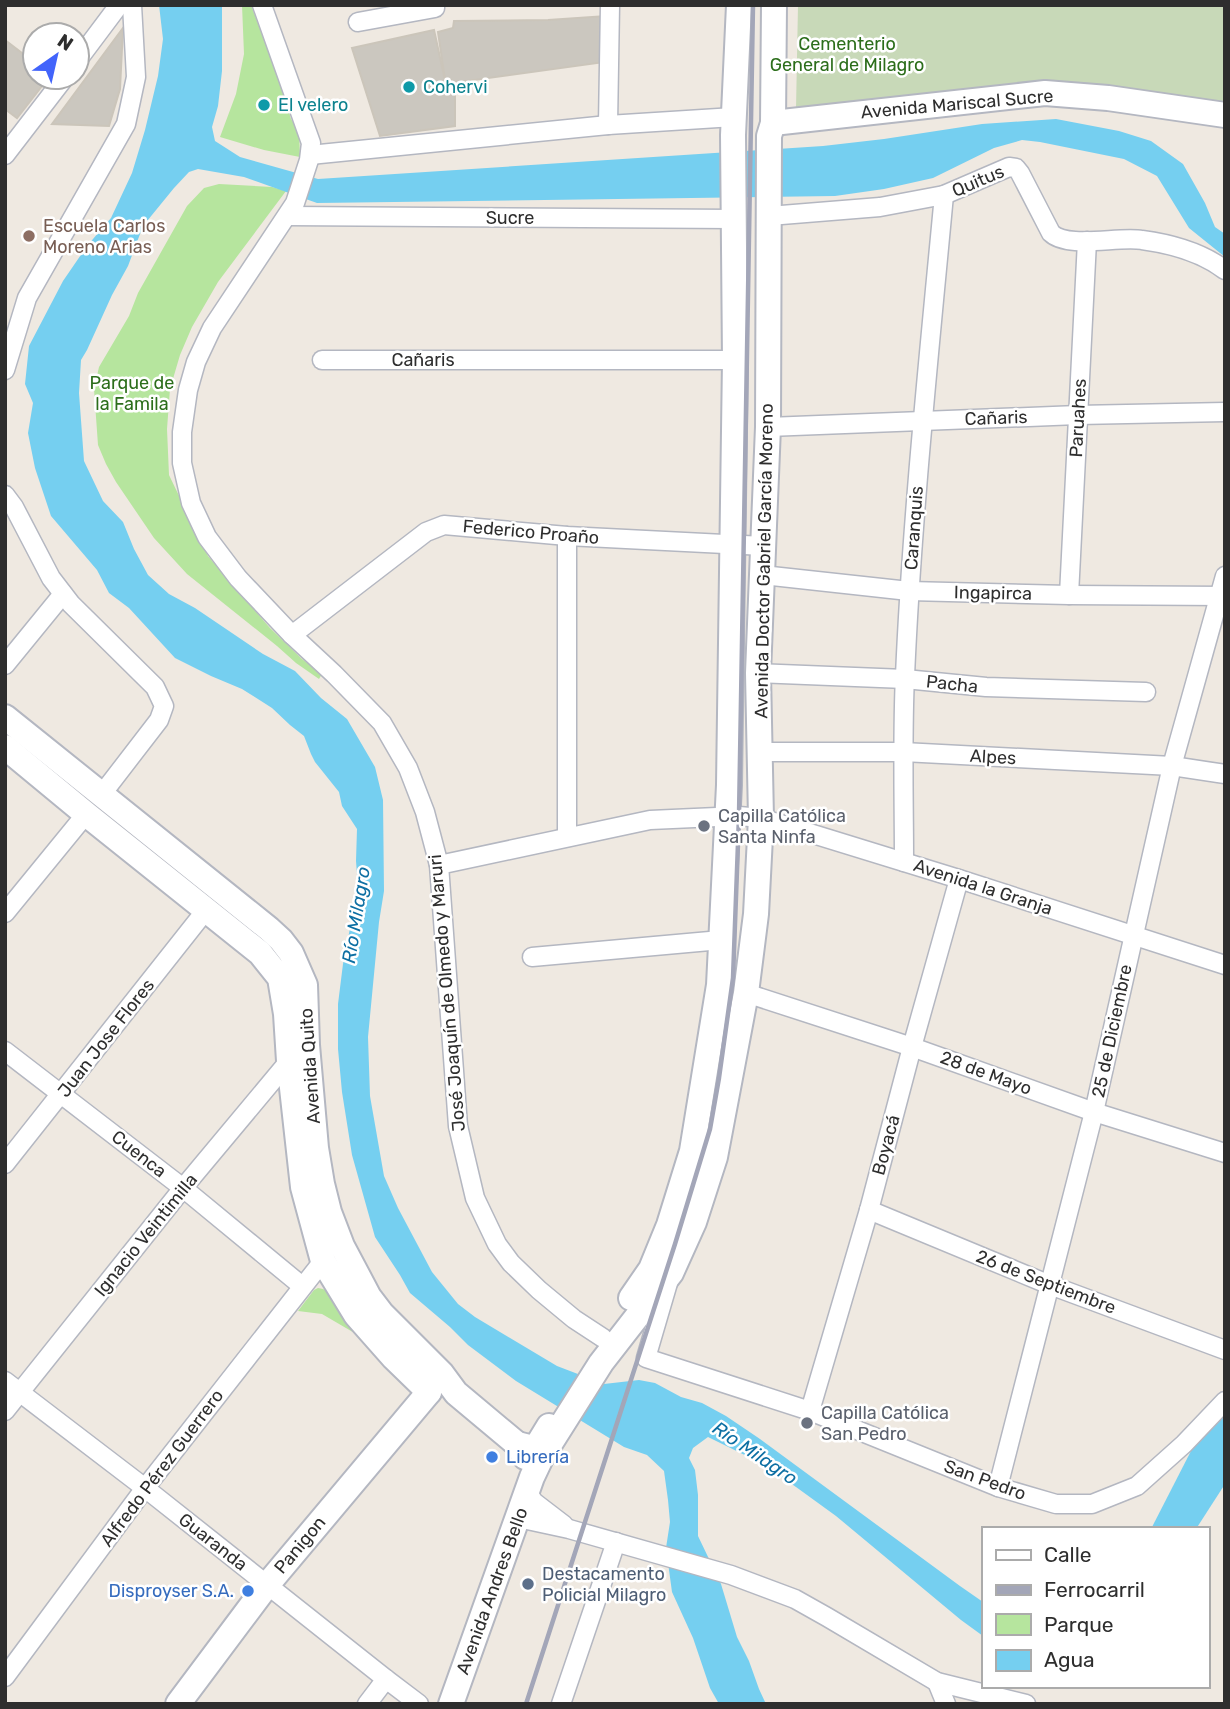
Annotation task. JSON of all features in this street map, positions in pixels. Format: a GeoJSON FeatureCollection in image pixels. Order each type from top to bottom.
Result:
{"type":"FeatureCollection","features":[{"type":"Feature","properties":{"kind":"main road","name":"Avenida Doctor Gabriel García Moreno"},"geometry":{"type":"LineString","coordinates":[[598,1353],[671,1273],[694,1222],[715,1157],[747,993],[756,914],[743,816],[733,543],[733,209],[738,5]]}},
{"type":"Feature","properties":{"kind":"main road","name":"Avenida Doctor Gabriel García Moreno"},"geometry":{"type":"LineString","coordinates":[[537,1443],[651,1269],[669,1225],[692,1152],[719,985],[721,940],[743,816],[761,752],[758,673],[768,427],[774,5]]}},
{"type":"Feature","properties":{"kind":"main road","name":"Avenida Mariscal Sucre"},"geometry":{"type":"LineString","coordinates":[[771,129],[1045,93],[1108,98],[1225,115]]}},
{"type":"Feature","properties":{"kind":"main road","name":"Avenida Quito"},"geometry":{"type":"LineString","coordinates":[[5,718],[269,929],[291,953],[305,985],[306,1045],[322,1184],[342,1246],[369,1297],[382,1314],[442,1374],[456,1393],[537,1443]]}},
{"type":"Feature","properties":{"kind":"main road","name":"Avenida Quito"},"geometry":{"type":"LineString","coordinates":[[5,747],[260,953],[280,978],[303,1187],[323,1261],[356,1315],[394,1359],[429,1392]]}},
{"type":"Feature","properties":{"kind":"main road"},"geometry":{"type":"LineString","coordinates":[[429,1392],[441,1390],[456,1393]]}},
{"type":"Feature","properties":{"kind":"main road","name":"Panigon"},"geometry":{"type":"LineString","coordinates":[[178,1704],[267,1585],[429,1392]]}},
{"type":"Feature","properties":{"kind":"main road","name":"Avenida Andres Bello"},"geometry":{"type":"LineString","coordinates":[[452,1704],[530,1484],[537,1443]]}},
{"type":"Feature","properties":{"kind":"street"},"geometry":{"type":"LineString","coordinates":[[91,42],[119,5]]}},
{"type":"Feature","properties":{"kind":"street"},"geometry":{"type":"LineString","coordinates":[[5,370],[27,298],[126,124],[136,77],[132,5]]}},
{"type":"Feature","properties":{"kind":"street","name":"José Joaquín de Olmedo y Maruri"},"geometry":{"type":"LineString","coordinates":[[262,5],[311,143],[309,158],[297,198],[212,328],[196,362],[188,390],[182,432],[182,463],[191,503],[207,537],[239,578],[292,635],[382,723],[408,768],[425,813],[439,865],[458,1126],[475,1198],[497,1244],[511,1263],[574,1319],[598,1353]]}},
{"type":"Feature","properties":{"kind":"street"},"geometry":{"type":"LineString","coordinates":[[358,22],[435,8],[434,5]]}},
{"type":"Feature","properties":{"kind":"street"},"geometry":{"type":"LineString","coordinates":[[608,125],[610,5]]}},
{"type":"Feature","properties":{"kind":"street"},"geometry":{"type":"LineString","coordinates":[[5,155],[54,91]]}},
{"type":"Feature","properties":{"kind":"street"},"geometry":{"type":"LineString","coordinates":[[309,158],[608,125],[734,126]]}},
{"type":"Feature","properties":{"kind":"street","name":"Quitus"},"geometry":{"type":"LineString","coordinates":[[769,211],[880,207],[944,195],[1009,167],[1016,168],[1020,173],[1055,237],[1062,240],[1087,241],[1140,239],[1190,251],[1209,258],[1225,270]]}},
{"type":"Feature","properties":{"kind":"street","name":"Caranquis"},"geometry":{"type":"LineString","coordinates":[[904,862],[903,752],[909,591],[944,195]]}},
{"type":"Feature","properties":{"kind":"street","name":"Sucre"},"geometry":{"type":"LineString","coordinates":[[287,216],[733,209]]}},
{"type":"Feature","properties":{"kind":"street","name":"Paruahes"},"geometry":{"type":"LineString","coordinates":[[1069,595],[1087,241]]}},
{"type":"Feature","properties":{"kind":"street","name":"Cañaris"},"geometry":{"type":"LineString","coordinates":[[322,360],[735,360]]}},
{"type":"Feature","properties":{"kind":"street","name":"Cañaris"},"geometry":{"type":"LineString","coordinates":[[768,427],[1225,412]]}},
{"type":"Feature","properties":{"kind":"street"},"geometry":{"type":"LineString","coordinates":[[5,495],[51,578],[63,594],[155,687],[164,706],[159,720],[102,794]]}},
{"type":"Feature","properties":{"kind":"street","name":"Federico Proaño"},"geometry":{"type":"LineString","coordinates":[[292,635],[426,532],[444,524],[567,536],[764,545]]}},
{"type":"Feature","properties":{"kind":"street"},"geometry":{"type":"LineString","coordinates":[[567,536],[567,837]]}},
{"type":"Feature","properties":{"kind":"street","name":"Ingapirca"},"geometry":{"type":"LineString","coordinates":[[762,575],[909,591],[1222,596]]}},
{"type":"Feature","properties":{"kind":"street","name":"25 de Diciembre"},"geometry":{"type":"LineString","coordinates":[[998,1487],[1094,1112],[1172,766],[1222,596],[1225,576]]}},
{"type":"Feature","properties":{"kind":"street"},"geometry":{"type":"LineString","coordinates":[[5,665],[63,594]]}},
{"type":"Feature","properties":{"kind":"street","name":"Pacha"},"geometry":{"type":"LineString","coordinates":[[758,673],[905,679],[986,687],[1146,692]]}},
{"type":"Feature","properties":{"kind":"street","name":"Alpes"},"geometry":{"type":"LineString","coordinates":[[761,752],[903,752],[1172,766],[1225,774]]}},
{"type":"Feature","properties":{"kind":"street"},"geometry":{"type":"LineString","coordinates":[[5,913],[86,814]]}},
{"type":"Feature","properties":{"kind":"street"},"geometry":{"type":"LineString","coordinates":[[439,865],[650,820],[743,816]]}},
{"type":"Feature","properties":{"kind":"street","name":"Avenida la Granja"},"geometry":{"type":"LineString","coordinates":[[743,816],[959,879],[1225,965]]}},
{"type":"Feature","properties":{"kind":"street","name":"Boyacá"},"geometry":{"type":"LineString","coordinates":[[810,1411],[869,1210],[959,879]]}},
{"type":"Feature","properties":{"kind":"street","name":"Juan Jose Flores"},"geometry":{"type":"LineString","coordinates":[[5,1164],[206,910]]}},
{"type":"Feature","properties":{"kind":"street"},"geometry":{"type":"LineString","coordinates":[[532,957],[721,940]]}},
{"type":"Feature","properties":{"kind":"street","name":"28 de Mayo"},"geometry":{"type":"LineString","coordinates":[[747,993],[912,1047],[1094,1112],[1225,1153]]}},
{"type":"Feature","properties":{"kind":"street","name":"Cuenca"},"geometry":{"type":"LineString","coordinates":[[5,1051],[183,1188],[302,1286]]}},
{"type":"Feature","properties":{"kind":"street","name":"Ignacio Veintimilla"},"geometry":{"type":"LineString","coordinates":[[5,1411],[12,1387],[289,1061]]}},
{"type":"Feature","properties":{"kind":"street","name":"26 de Septiembre"},"geometry":{"type":"LineString","coordinates":[[869,1210],[1050,1285],[1225,1350]]}},
{"type":"Feature","properties":{"kind":"street","name":"Alfredo Pérez Guerrero"},"geometry":{"type":"LineString","coordinates":[[5,1677],[145,1488],[323,1261]]}},
{"type":"Feature","properties":{"kind":"street","name":"San Pedro"},"geometry":{"type":"LineString","coordinates":[[671,1273],[646,1359],[810,1411],[998,1487],[1056,1504],[1092,1504],[1137,1486],[1184,1444],[1225,1401]]}},
{"type":"Feature","properties":{"kind":"street","name":"Guaranda"},"geometry":{"type":"LineString","coordinates":[[12,1387],[419,1704]]}},
{"type":"Feature","properties":{"kind":"street"},"geometry":{"type":"LineString","coordinates":[[530,1484],[534,1502],[569,1529]]}},
{"type":"Feature","properties":{"kind":"street"},"geometry":{"type":"LineString","coordinates":[[518,1518],[569,1529],[731,1575],[795,1600],[827,1616],[937,1682],[1026,1704]]}},
{"type":"Feature","properties":{"kind":"street"},"geometry":{"type":"LineString","coordinates":[[561,1704],[616,1542]]}},
{"type":"Feature","properties":{"kind":"street"},"geometry":{"type":"LineString","coordinates":[[367,1704],[386,1679]]}},
{"type":"Feature","properties":{"kind":"street"},"geometry":{"type":"LineString","coordinates":[[937,1682],[946,1704]]}},
{"type":"Feature","properties":{"kind":"green space"},"geometry":{"type":"Polygon","coordinates":[[[242,5],[251,5],[291,119],[299,130],[300,157],[220,137],[236,94],[244,54],[242,5]]]}},
{"type":"Feature","properties":{"kind":"green space","name":"Cementerio General de Milagro"},"geometry":{"type":"Polygon","coordinates":[[[798,5],[1225,5],[1225,104],[1080,84],[796,109],[798,5]]]}},
{"type":"Feature","properties":{"kind":"green space","name":"Parque de la Famila"},"geometry":{"type":"Polygon","coordinates":[[[219,184],[272,187],[286,191],[218,282],[192,327],[180,355],[170,389],[167,429],[169,475],[208,556],[270,628],[322,674],[319,679],[187,574],[154,538],[116,482],[98,445],[94,389],[99,367],[187,206],[204,188],[219,184]]]}},
{"type":"Feature","properties":{"kind":"green space"},"geometry":{"type":"Polygon","coordinates":[[[318,1288],[328,1292],[363,1338],[322,1314],[298,1311],[318,1288]]]}},
{"type":"Feature","properties":{"kind":"water","name":"Río Milagro"},"geometry":{"type":"Polygon","coordinates":[[[159,5],[222,5],[222,71],[218,106],[212,127],[215,141],[240,157],[318,179],[823,146],[982,124],[1056,119],[1119,131],[1151,141],[1183,164],[1215,227],[1225,234],[1225,257],[1189,228],[1157,176],[1124,159],[1022,140],[994,148],[933,178],[835,196],[317,203],[244,177],[198,169],[189,172],[143,226],[128,266],[81,360],[79,393],[84,461],[103,501],[123,522],[148,575],[169,594],[195,608],[263,654],[295,671],[321,698],[347,719],[375,767],[383,800],[384,891],[368,1037],[370,1096],[384,1176],[432,1272],[458,1304],[475,1317],[557,1366],[604,1384],[639,1380],[655,1383],[726,1416],[982,1601],[982,1635],[836,1516],[796,1487],[761,1463],[708,1437],[693,1448],[689,1458],[695,1470],[698,1495],[698,1536],[721,1584],[737,1637],[766,1704],[719,1704],[710,1688],[693,1638],[672,1592],[666,1548],[670,1522],[664,1471],[647,1455],[624,1447],[516,1381],[468,1345],[410,1293],[375,1237],[352,1155],[338,1049],[338,1004],[358,887],[357,829],[342,806],[339,792],[315,762],[304,736],[272,708],[242,689],[175,658],[129,608],[109,593],[97,570],[51,516],[35,468],[28,433],[33,403],[25,384],[29,346],[63,281],[87,246],[111,218],[132,173],[158,76],[163,39],[159,5]]]}},
{"type":"Feature","properties":{"kind":"water"},"geometry":{"type":"Polygon","coordinates":[[[1225,1410],[1225,1484],[1197,1527],[1152,1527],[1192,1449],[1209,1425],[1225,1410]]]}},
{"type":"Feature","properties":{"kind":"building"},"geometry":{"type":"Polygon","coordinates":[[[606,16],[605,62],[452,83],[451,80],[445,80],[438,32],[453,28],[454,21],[606,16]]]}},
{"type":"Feature","properties":{"kind":"building"},"geometry":{"type":"Polygon","coordinates":[[[123,28],[120,89],[109,126],[52,124],[76,91],[91,91],[91,71],[123,28]]]}},
{"type":"Feature","properties":{"kind":"building","name":"Cohervi"},"geometry":{"type":"Polygon","coordinates":[[[434,30],[445,80],[451,80],[455,90],[455,126],[380,136],[352,48],[434,30]]]}},
{"type":"Feature","properties":{"kind":"building"},"geometry":{"type":"Polygon","coordinates":[[[5,40],[21,52],[21,91],[38,91],[17,118],[5,109],[5,40]]]}},
{"type":"Feature","properties":{"kind":"railway"},"geometry":{"type":"LineString","coordinates":[[526,1704],[710,1129],[733,978],[739,816],[753,5]]}},
{"type":"Feature","properties":{"kind":"place","name":"Cohervi"},"geometry":{"type":"Point","coordinates":[409,87]}},
{"type":"Feature","properties":{"kind":"place","name":"El velero"},"geometry":{"type":"Point","coordinates":[264,105]}},
{"type":"Feature","properties":{"kind":"place","name":"Escuela Carlos Moreno Arias"},"geometry":{"type":"Point","coordinates":[29,236]}},
{"type":"Feature","properties":{"kind":"place","name":"Capilla Católica Santa Ninfa"},"geometry":{"type":"Point","coordinates":[704,826]}},
{"type":"Feature","properties":{"kind":"place","name":"Capilla Católica San Pedro"},"geometry":{"type":"Point","coordinates":[807,1423]}},
{"type":"Feature","properties":{"kind":"place","name":"Librería"},"geometry":{"type":"Point","coordinates":[492,1457]}},
{"type":"Feature","properties":{"kind":"place","name":"Destacamento Policial Milagro"},"geometry":{"type":"Point","coordinates":[528,1584]}},
{"type":"Feature","properties":{"kind":"place","name":"Disproyser S.A."},"geometry":{"type":"Point","coordinates":[248,1591]}}]}
